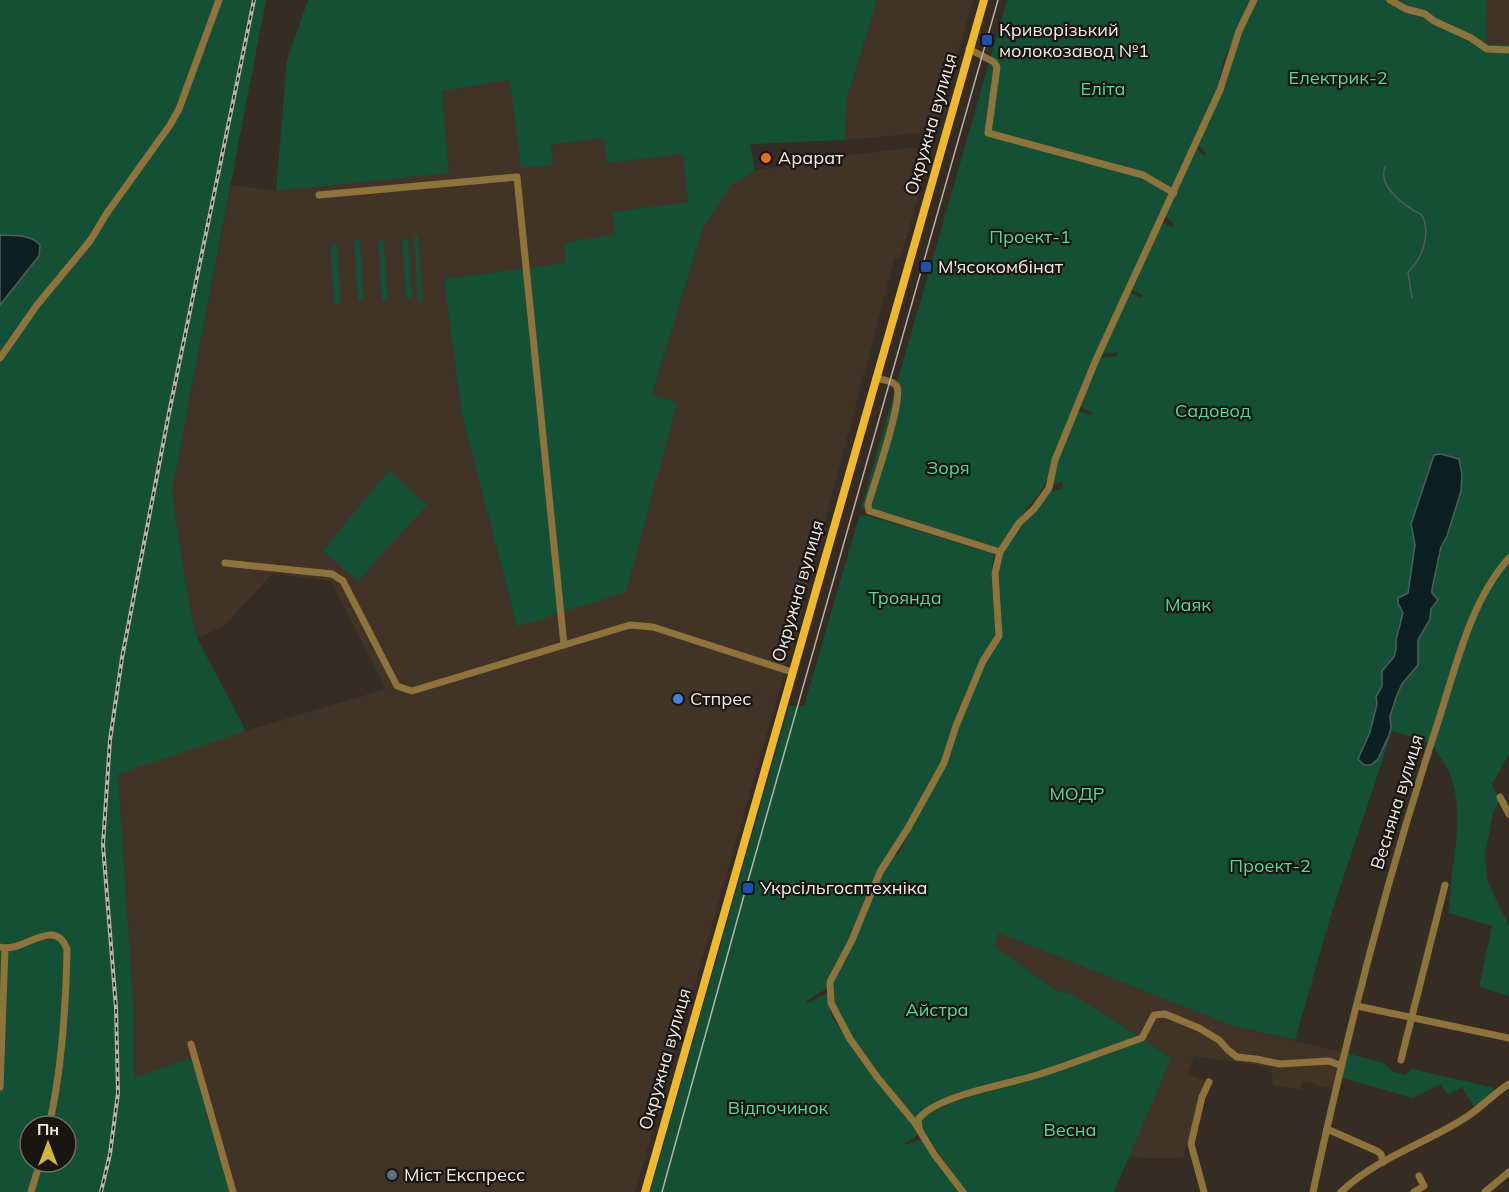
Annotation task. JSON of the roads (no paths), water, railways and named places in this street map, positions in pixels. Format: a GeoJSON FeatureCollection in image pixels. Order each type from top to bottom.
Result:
{"type":"FeatureCollection","features":[{"type":"Feature","properties":{"kind":"main road","name":"Окружна вулиця"},"geometry":{"type":"LineString","coordinates":[[645,1192],[984,0]]}},
{"type":"Feature","properties":{"kind":"street"},"geometry":{"type":"LineString","coordinates":[[0,358],[37,305],[90,241],[170,125],[179,109],[219,0]]}},
{"type":"Feature","properties":{"kind":"street"},"geometry":{"type":"LineString","coordinates":[[963,1192],[934,1154],[920,1130],[850,1039],[834,1011],[830,997],[830,982],[852,940],[880,872],[908,828],[944,763],[956,726],[983,661],[999,636],[995,573],[1000,552],[1049,488],[1055,460],[1095,362],[1220,90],[1239,31],[1254,0]]}},
{"type":"Feature","properties":{"kind":"street"},"geometry":{"type":"LineString","coordinates":[[1390,0],[1406,9],[1425,14],[1434,21],[1471,38],[1486,49],[1509,50]]}},
{"type":"Feature","properties":{"kind":"street"},"geometry":{"type":"LineString","coordinates":[[969,50],[994,62],[997,67],[988,133],[1143,175],[1174,193]]}},
{"type":"Feature","properties":{"kind":"street"},"geometry":{"type":"LineString","coordinates":[[320,195],[517,177],[564,645]]}},
{"type":"Feature","properties":{"kind":"street"},"geometry":{"type":"LineString","coordinates":[[876,378],[894,384],[897,392],[894,419],[868,505],[869,511],[1000,552]]}},
{"type":"Feature","properties":{"kind":"street","name":"Весняна вулиця"},"geometry":{"type":"LineString","coordinates":[[1313,1192],[1342,1066],[1391,874],[1468,629],[1493,578],[1509,558]]}},
{"type":"Feature","properties":{"kind":"street"},"geometry":{"type":"LineString","coordinates":[[225,563],[332,574],[343,581],[397,686],[412,691],[630,625],[653,627],[792,672]]}},
{"type":"Feature","properties":{"kind":"street"},"geometry":{"type":"LineString","coordinates":[[1500,797],[1509,814]]}},
{"type":"Feature","properties":{"kind":"street"},"geometry":{"type":"LineString","coordinates":[[1401,1060],[1445,885]]}},
{"type":"Feature","properties":{"kind":"street"},"geometry":{"type":"LineString","coordinates":[[0,1087],[2,948],[56,935],[64,942],[67,949],[64,1029],[52,1114]]}},
{"type":"Feature","properties":{"kind":"street"},"geometry":{"type":"LineString","coordinates":[[1358,1006],[1509,1038]]}},
{"type":"Feature","properties":{"kind":"street"},"geometry":{"type":"LineString","coordinates":[[920,1130],[918,1123],[920,1116],[950,1100],[1032,1077],[1142,1038],[1154,1014],[1165,1014],[1199,1028],[1219,1040],[1237,1057],[1280,1065],[1329,1061],[1342,1066]]}},
{"type":"Feature","properties":{"kind":"street"},"geometry":{"type":"LineString","coordinates":[[191,1044],[233,1192]]}},
{"type":"Feature","properties":{"kind":"street"},"geometry":{"type":"LineString","coordinates":[[1204,1192],[1191,1144],[1202,1097],[1209,1082]]}},
{"type":"Feature","properties":{"kind":"street"},"geometry":{"type":"LineString","coordinates":[[1341,1192],[1354,1179],[1465,1118],[1509,1084]]}},
{"type":"Feature","properties":{"kind":"street"},"geometry":{"type":"LineString","coordinates":[[1327,1129],[1377,1150],[1383,1162]]}},
{"type":"Feature","properties":{"kind":"street"},"geometry":{"type":"LineString","coordinates":[[1485,1192],[1509,1172]]}},
{"type":"Feature","properties":{"kind":"street"},"geometry":{"type":"LineString","coordinates":[[32,1192],[37,1174]]}},
{"type":"Feature","properties":{"kind":"street"},"geometry":{"type":"LineString","coordinates":[[1414,1192],[1424,1186],[1419,1176]]}},
{"type":"Feature","properties":{"kind":"water"},"geometry":{"type":"Polygon","coordinates":[[[0,235],[27,237],[40,245],[39,256],[0,305],[0,235]]]}},
{"type":"Feature","properties":{"kind":"water"},"geometry":{"type":"Polygon","coordinates":[[[1441,454],[1459,459],[1462,474],[1461,491],[1447,536],[1441,547],[1432,589],[1432,593],[1438,600],[1431,609],[1430,619],[1418,640],[1418,665],[1402,684],[1397,695],[1390,716],[1389,735],[1378,759],[1371,765],[1364,765],[1358,759],[1370,732],[1377,704],[1376,697],[1382,686],[1382,671],[1394,657],[1396,649],[1403,613],[1398,598],[1408,593],[1415,545],[1411,524],[1434,455],[1441,454]]]}},
{"type":"Feature","properties":{"kind":"waterway"},"geometry":{"type":"LineString","coordinates":[[1385,167],[1385,182],[1389,189],[1401,202],[1422,215],[1425,222],[1424,245],[1418,260],[1408,272],[1412,298]]}},
{"type":"Feature","properties":{"kind":"tram line"},"geometry":{"type":"LineString","coordinates":[[662,1192],[998,0]]}},
{"type":"Feature","properties":{"kind":"railway"},"geometry":{"type":"LineString","coordinates":[[101,1192],[110,1154],[118,1093],[116,1008],[103,845],[110,740],[122,658],[169,413],[254,0]]}},
{"type":"Feature","properties":{"kind":"place","name":"Криворізький молокозавод №1"},"geometry":{"type":"Point","coordinates":[987,40]}},
{"type":"Feature","properties":{"kind":"place","name":"Арарат"},"geometry":{"type":"Point","coordinates":[766,158]}},
{"type":"Feature","properties":{"kind":"place","name":"М'ясокомбінат"},"geometry":{"type":"Point","coordinates":[926,267]}},
{"type":"Feature","properties":{"kind":"place","name":"Стпрес"},"geometry":{"type":"Point","coordinates":[678,699]}},
{"type":"Feature","properties":{"kind":"place","name":"Укрсільгосптехніка"},"geometry":{"type":"Point","coordinates":[748,888]}},
{"type":"Feature","properties":{"kind":"place","name":"Міст Експресс"},"geometry":{"type":"Point","coordinates":[392,1175]}},
{"type":"Feature","properties":{"kind":"park label","name":"Електрик-2"},"geometry":{"type":"Point","coordinates":[1338,78]}},
{"type":"Feature","properties":{"kind":"park label","name":"Еліта"},"geometry":{"type":"Point","coordinates":[1103,89]}},
{"type":"Feature","properties":{"kind":"park label","name":"Проект-1"},"geometry":{"type":"Point","coordinates":[1030,237]}},
{"type":"Feature","properties":{"kind":"park label","name":"Садовод"},"geometry":{"type":"Point","coordinates":[1213,411]}},
{"type":"Feature","properties":{"kind":"park label","name":"Зоря"},"geometry":{"type":"Point","coordinates":[948,468]}},
{"type":"Feature","properties":{"kind":"park label","name":"Троянда"},"geometry":{"type":"Point","coordinates":[905,598]}},
{"type":"Feature","properties":{"kind":"park label","name":"Маяк"},"geometry":{"type":"Point","coordinates":[1188,605]}},
{"type":"Feature","properties":{"kind":"park label","name":"МОДР"},"geometry":{"type":"Point","coordinates":[1077,794]}},
{"type":"Feature","properties":{"kind":"park label","name":"Проект-2"},"geometry":{"type":"Point","coordinates":[1270,866]}},
{"type":"Feature","properties":{"kind":"park label","name":"Айстра"},"geometry":{"type":"Point","coordinates":[937,1010]}},
{"type":"Feature","properties":{"kind":"park label","name":"Відпочинок"},"geometry":{"type":"Point","coordinates":[778,1108]}},
{"type":"Feature","properties":{"kind":"park label","name":"Весна"},"geometry":{"type":"Point","coordinates":[1070,1130]}}]}
